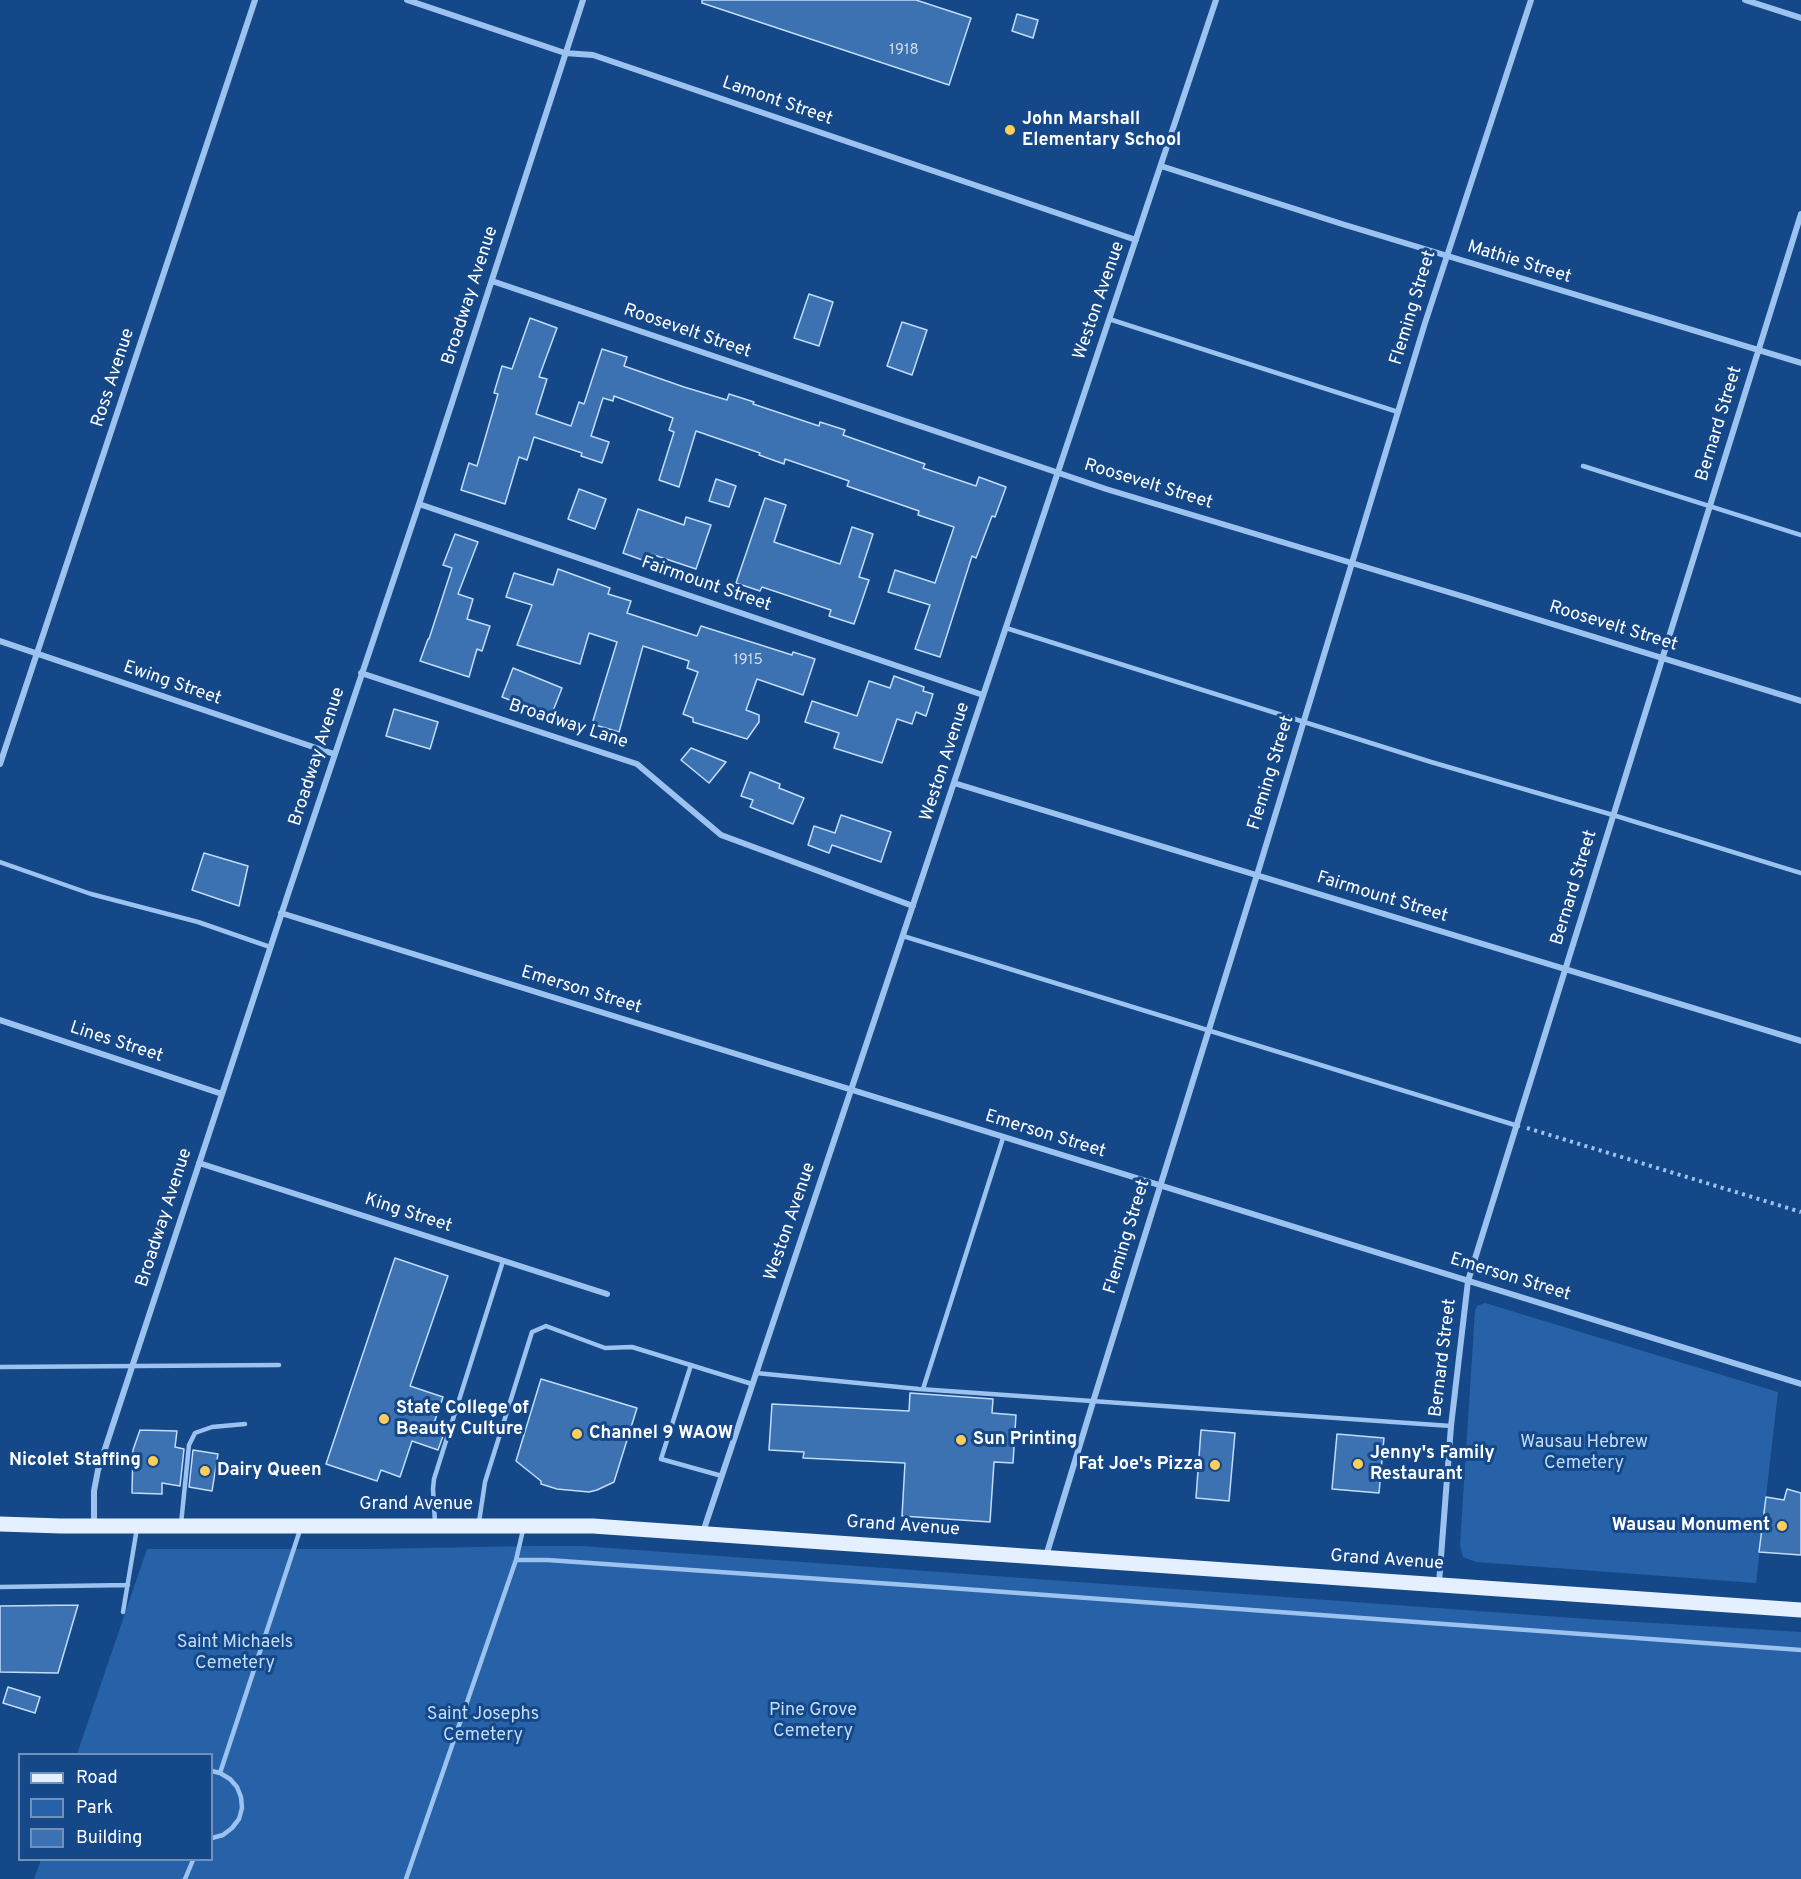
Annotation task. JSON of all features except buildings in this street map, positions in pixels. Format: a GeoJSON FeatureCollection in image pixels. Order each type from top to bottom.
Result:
{"type":"FeatureCollection","features":[{"type":"Feature","properties":{"kind":"main road","name":"Grand Avenue"},"geometry":{"type":"LineString","coordinates":[[0,1524],[593,1526],[1801,1610]]}},
{"type":"Feature","properties":{"kind":"street","name":"Ross Avenue"},"geometry":{"type":"LineString","coordinates":[[0,765],[255,0]]}},
{"type":"Feature","properties":{"kind":"street","name":"Lamont Street"},"geometry":{"type":"LineString","coordinates":[[407,0],[565,53],[593,55],[1136,240]]}},
{"type":"Feature","properties":{"kind":"street","name":"Broadway Avenue"},"geometry":{"type":"LineString","coordinates":[[94,1526],[96,1479],[270,947],[419,504],[583,0]]}},
{"type":"Feature","properties":{"kind":"street","name":"Weston Avenue"},"geometry":{"type":"LineString","coordinates":[[703,1532],[1216,0]]}},
{"type":"Feature","properties":{"kind":"street","name":"Fleming Street"},"geometry":{"type":"LineString","coordinates":[[1046,1557],[1446,256],[1531,0]]}},
{"type":"Feature","properties":{"kind":"street"},"geometry":{"type":"LineString","coordinates":[[1745,0],[1801,18]]}},
{"type":"Feature","properties":{"kind":"street","name":"Mathie Street"},"geometry":{"type":"LineString","coordinates":[[1161,166],[1446,256],[1801,363]]}},
{"type":"Feature","properties":{"kind":"street","name":"Bernard Street"},"geometry":{"type":"LineString","coordinates":[[1439,1584],[1451,1426],[1468,1281],[1801,214]]}},
{"type":"Feature","properties":{"kind":"street","name":"Roosevelt Street"},"geometry":{"type":"LineString","coordinates":[[492,281],[1058,473],[1801,701]]}},
{"type":"Feature","properties":{"kind":"street","name":"Fairmount Street"},"geometry":{"type":"LineString","coordinates":[[419,504],[984,695]]}},
{"type":"Feature","properties":{"kind":"street","name":"Ewing Street"},"geometry":{"type":"LineString","coordinates":[[0,641],[334,754]]}},
{"type":"Feature","properties":{"kind":"street","name":"Broadway Lane"},"geometry":{"type":"LineString","coordinates":[[361,673],[637,764],[721,835],[913,906]]}},
{"type":"Feature","properties":{"kind":"street","name":"Fairmount Street"},"geometry":{"type":"LineString","coordinates":[[954,783],[1801,1041]]}},
{"type":"Feature","properties":{"kind":"street","name":"Emerson Street"},"geometry":{"type":"LineString","coordinates":[[281,914],[1801,1384]]}},
{"type":"Feature","properties":{"kind":"street","name":"Lines Street"},"geometry":{"type":"LineString","coordinates":[[0,1020],[222,1094]]}},
{"type":"Feature","properties":{"kind":"street","name":"King Street"},"geometry":{"type":"LineString","coordinates":[[199,1163],[607,1294]]}},
{"type":"Feature","properties":{"kind":"lane"},"geometry":{"type":"LineString","coordinates":[[1109,319],[1398,412]]}},
{"type":"Feature","properties":{"kind":"lane"},"geometry":{"type":"LineString","coordinates":[[1583,466],[1801,535]]}},
{"type":"Feature","properties":{"kind":"lane"},"geometry":{"type":"LineString","coordinates":[[1006,628],[1431,762],[1801,873]]}},
{"type":"Feature","properties":{"kind":"lane"},"geometry":{"type":"LineString","coordinates":[[0,862],[91,894],[198,922],[270,947]]}},
{"type":"Feature","properties":{"kind":"lane"},"geometry":{"type":"LineString","coordinates":[[903,936],[1518,1126]]}},
{"type":"Feature","properties":{"kind":"lane"},"geometry":{"type":"LineString","coordinates":[[923,1389],[1003,1138]]}},
{"type":"Feature","properties":{"kind":"lane"},"geometry":{"type":"LineString","coordinates":[[435,1525],[434,1479],[503,1261]]}},
{"type":"Feature","properties":{"kind":"lane"},"geometry":{"type":"LineString","coordinates":[[478,1525],[485,1482],[532,1332],[546,1326],[605,1348],[632,1347],[752,1384]]}},
{"type":"Feature","properties":{"kind":"lane"},"geometry":{"type":"LineString","coordinates":[[0,1367],[279,1365]]}},
{"type":"Feature","properties":{"kind":"lane"},"geometry":{"type":"LineString","coordinates":[[691,1365],[661,1460],[722,1476]]}},
{"type":"Feature","properties":{"kind":"lane"},"geometry":{"type":"LineString","coordinates":[[756,1373],[1092,1402],[1451,1426]]}},
{"type":"Feature","properties":{"kind":"lane"},"geometry":{"type":"LineString","coordinates":[[181,1526],[189,1445],[195,1433],[207,1427],[245,1424]]}},
{"type":"Feature","properties":{"kind":"lane"},"geometry":{"type":"LineString","coordinates":[[220,1773],[301,1524]]}},
{"type":"Feature","properties":{"kind":"lane"},"geometry":{"type":"LineString","coordinates":[[406,1879],[516,1560],[524,1525]]}},
{"type":"Feature","properties":{"kind":"lane"},"geometry":{"type":"LineString","coordinates":[[123,1612],[138,1526]]}},
{"type":"Feature","properties":{"kind":"lane"},"geometry":{"type":"LineString","coordinates":[[516,1560],[547,1560],[1801,1650]]}},
{"type":"Feature","properties":{"kind":"lane"},"geometry":{"type":"LineString","coordinates":[[0,1587],[128,1585]]}},
{"type":"Feature","properties":{"kind":"lane"},"geometry":{"type":"LineString","coordinates":[[213,1772],[220,1773],[230,1779],[237,1787],[242,1808],[232,1828],[223,1835],[213,1838]]}},
{"type":"Feature","properties":{"kind":"lane"},"geometry":{"type":"LineString","coordinates":[[185,1879],[193,1861]]}},
{"type":"Feature","properties":{"kind":"path"},"geometry":{"type":"LineString","coordinates":[[1518,1126],[1801,1212]]}},
{"type":"Feature","properties":{"kind":"green space","name":"Wausau Hebrew Cemetery"},"geometry":{"type":"Polygon","coordinates":[[[1485,1303],[1778,1392],[1756,1583],[1476,1562],[1463,1557],[1460,1545],[1475,1311],[1477,1306],[1485,1303]]]}},
{"type":"Feature","properties":{"kind":"green space","name":"Pine Grove Cemetery"},"geometry":{"type":"Polygon","coordinates":[[[581,1546],[1588,1619],[1801,1632],[1801,1879],[34,1879],[41,1861],[213,1861],[213,1753],[77,1753],[147,1549],[581,1546]]]}},
{"type":"Feature","properties":{"kind":"place","name":"John Marshall Elementary School"},"geometry":{"type":"Point","coordinates":[1010,130]}},
{"type":"Feature","properties":{"kind":"place","name":"State College of Beauty Culture"},"geometry":{"type":"Point","coordinates":[384,1419]}},
{"type":"Feature","properties":{"kind":"place","name":"Channel 9 WAOW"},"geometry":{"type":"Point","coordinates":[577,1434]}},
{"type":"Feature","properties":{"kind":"place","name":"Sun Printing"},"geometry":{"type":"Point","coordinates":[961,1440]}},
{"type":"Feature","properties":{"kind":"place","name":"Nicolet Staffing"},"geometry":{"type":"Point","coordinates":[153,1461]}},
{"type":"Feature","properties":{"kind":"place","name":"Jenny's Family Restaurant"},"geometry":{"type":"Point","coordinates":[1358,1464]}},
{"type":"Feature","properties":{"kind":"place","name":"Fat Joe's Pizza"},"geometry":{"type":"Point","coordinates":[1215,1465]}},
{"type":"Feature","properties":{"kind":"place","name":"Dairy Queen"},"geometry":{"type":"Point","coordinates":[205,1471]}},
{"type":"Feature","properties":{"kind":"place","name":"Wausau Monument"},"geometry":{"type":"Point","coordinates":[1782,1526]}},
{"type":"Feature","properties":{"kind":"park label","name":"Saint Michaels Cemetery"},"geometry":{"type":"Point","coordinates":[235,1653]}},
{"type":"Feature","properties":{"kind":"park label","name":"Saint Josephs Cemetery"},"geometry":{"type":"Point","coordinates":[483,1725]}}]}
